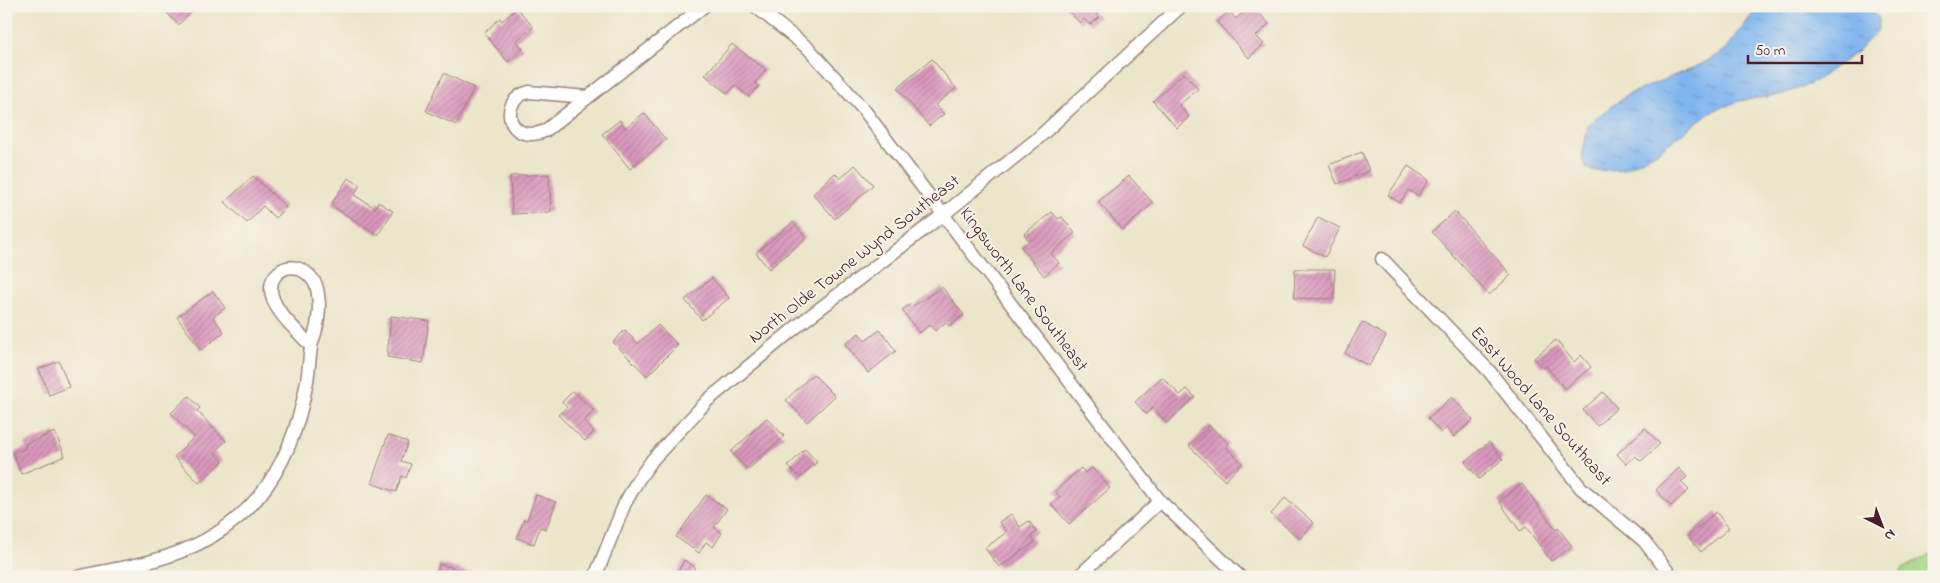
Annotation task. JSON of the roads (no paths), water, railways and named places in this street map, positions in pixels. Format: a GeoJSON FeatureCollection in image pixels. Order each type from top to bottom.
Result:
{"type":"FeatureCollection","features":[{"type":"Feature","properties":{"kind":"street"},"geometry":{"type":"LineString","coordinates":[[588,97],[529,92],[521,94],[515,98],[511,107],[510,117],[517,131],[525,135],[535,135],[545,131],[704,6]]}},
{"type":"Feature","properties":{"kind":"street","name":"Kingsworth Lane Southeast"},"geometry":{"type":"LineString","coordinates":[[755,6],[809,50],[864,110],[1160,501],[1240,577]]}},
{"type":"Feature","properties":{"kind":"street","name":"North Olde Towne Wynd Southeast"},"geometry":{"type":"LineString","coordinates":[[596,577],[625,503],[638,480],[653,459],[690,418],[729,381],[767,350],[944,214],[1056,123],[1181,6]]}},
{"type":"Feature","properties":{"kind":"street","name":"East Wood Lane Southeast"},"geometry":{"type":"LineString","coordinates":[[1382,259],[1489,371],[1581,488],[1644,541],[1672,577]]}},
{"type":"Feature","properties":{"kind":"street"},"geometry":{"type":"LineString","coordinates":[[78,577],[170,556],[213,536],[246,512],[267,487],[286,451],[295,428],[307,383],[311,346],[318,319],[318,296],[312,278],[300,269],[290,266],[283,269],[273,279],[271,295],[280,312],[311,346]]}},
{"type":"Feature","properties":{"kind":"street"},"geometry":{"type":"LineString","coordinates":[[1078,577],[1160,501]]}},
{"type":"Feature","properties":{"kind":"water"},"geometry":{"type":"Polygon","coordinates":[[[1759,6],[1863,6],[1879,18],[1879,29],[1858,51],[1811,84],[1783,94],[1739,101],[1710,112],[1659,151],[1623,169],[1592,171],[1586,167],[1582,157],[1588,126],[1598,116],[1627,95],[1702,64],[1725,50],[1759,6]]]}}]}
